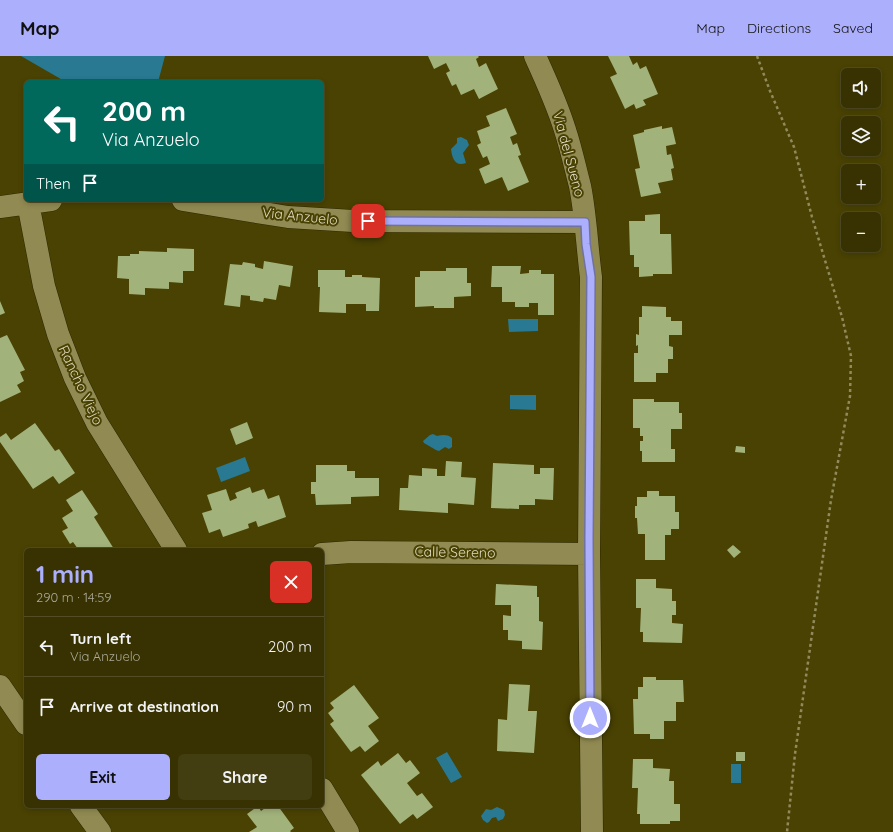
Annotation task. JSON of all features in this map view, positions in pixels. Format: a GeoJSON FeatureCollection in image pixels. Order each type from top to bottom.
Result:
{"type":"FeatureCollection","features":[{"type":"Feature","properties":{"kind":"street","name":"Via del Sueno"},"geometry":{"type":"LineString","coordinates":[[535,56],[550,87],[566,130],[580,187],[591,277],[589,554],[592,832]]}},
{"type":"Feature","properties":{"kind":"street"},"geometry":{"type":"LineString","coordinates":[[0,208],[28,202]]}},
{"type":"Feature","properties":{"kind":"street","name":"Rancho Viejo"},"geometry":{"type":"LineString","coordinates":[[28,202],[44,286],[58,334],[75,378],[97,423],[175,548]]}},
{"type":"Feature","properties":{"kind":"street","name":"Via Anzuelo"},"geometry":{"type":"LineString","coordinates":[[196,202],[288,217],[353,221],[585,222]]}},
{"type":"Feature","properties":{"kind":"street","name":"Calle Sereno"},"geometry":{"type":"LineString","coordinates":[[324,554],[351,552],[589,554]]}},
{"type":"Feature","properties":{"kind":"street"},"geometry":{"type":"LineString","coordinates":[[0,686],[24,721]]}},
{"type":"Feature","properties":{"kind":"street"},"geometry":{"type":"LineString","coordinates":[[324,792],[348,832]]}},
{"type":"Feature","properties":{"kind":"street"},"geometry":{"type":"LineString","coordinates":[[82,808],[100,832]]}},
{"type":"Feature","properties":{"kind":"path"},"geometry":{"type":"LineString","coordinates":[[757,56],[770,91],[794,146],[812,217],[842,317],[851,356],[850,396],[831,500],[795,754],[787,832]]}},
{"type":"Feature","properties":{"kind":"water"},"geometry":{"type":"Polygon","coordinates":[[[21,56],[165,56],[159,80],[63,80],[21,56]]]}},
{"type":"Feature","properties":{"kind":"water"},"geometry":{"type":"Polygon","coordinates":[[[461,137],[467,140],[469,145],[463,153],[466,163],[459,164],[452,156],[451,149],[457,143],[457,138],[461,137]]]}},
{"type":"Feature","properties":{"kind":"water"},"geometry":{"type":"Polygon","coordinates":[[[508,319],[538,319],[538,331],[509,332],[508,319]]]}},
{"type":"Feature","properties":{"kind":"water"},"geometry":{"type":"Polygon","coordinates":[[[510,395],[536,395],[536,410],[510,409],[510,395]]]}},
{"type":"Feature","properties":{"kind":"water"},"geometry":{"type":"Polygon","coordinates":[[[433,434],[437,436],[446,435],[452,438],[452,447],[449,449],[445,447],[439,451],[424,443],[423,441],[433,434]]]}},
{"type":"Feature","properties":{"kind":"water"},"geometry":{"type":"Polygon","coordinates":[[[245,457],[250,471],[221,482],[216,468],[245,457]]]}},
{"type":"Feature","properties":{"kind":"water"},"geometry":{"type":"Polygon","coordinates":[[[447,752],[462,777],[451,783],[436,758],[447,752]]]}},
{"type":"Feature","properties":{"kind":"water"},"geometry":{"type":"Polygon","coordinates":[[[731,764],[741,764],[741,783],[731,783],[731,764]]]}},
{"type":"Feature","properties":{"kind":"water"},"geometry":{"type":"Polygon","coordinates":[[[497,807],[504,810],[505,815],[503,819],[498,821],[496,817],[492,818],[487,823],[483,820],[481,816],[486,809],[491,810],[497,807]]]}},
{"type":"Feature","properties":{"kind":"building"},"geometry":{"type":"Polygon","coordinates":[[[428,56],[478,56],[479,57],[476,59],[479,67],[486,63],[498,89],[479,99],[474,89],[461,95],[456,84],[452,86],[446,73],[450,71],[446,63],[434,69],[428,56]]]}},
{"type":"Feature","properties":{"kind":"building"},"geometry":{"type":"Polygon","coordinates":[[[608,56],[629,56],[633,65],[637,62],[640,69],[646,66],[658,94],[643,100],[646,105],[636,109],[634,104],[625,109],[610,77],[617,74],[608,56]]]}},
{"type":"Feature","properties":{"kind":"building"},"geometry":{"type":"Polygon","coordinates":[[[506,108],[517,134],[510,137],[513,145],[517,143],[521,155],[518,156],[529,182],[508,191],[502,177],[485,184],[479,169],[490,164],[487,156],[483,158],[477,145],[481,143],[477,131],[490,126],[486,116],[506,108]]]}},
{"type":"Feature","properties":{"kind":"building"},"geometry":{"type":"Polygon","coordinates":[[[662,126],[662,129],[672,127],[676,144],[666,146],[667,155],[671,154],[674,168],[671,169],[673,180],[658,183],[661,193],[641,197],[635,169],[640,168],[633,135],[644,132],[644,130],[662,126]]]}},
{"type":"Feature","properties":{"kind":"building"},"geometry":{"type":"Polygon","coordinates":[[[660,214],[660,234],[671,234],[672,274],[653,274],[653,276],[639,277],[639,267],[634,267],[634,255],[630,255],[629,221],[645,221],[645,215],[660,214]]]}},
{"type":"Feature","properties":{"kind":"building"},"geometry":{"type":"Polygon","coordinates":[[[167,248],[194,249],[194,271],[183,271],[183,283],[169,282],[169,289],[145,288],[145,295],[129,294],[129,279],[117,278],[118,256],[139,254],[139,251],[167,252],[167,248]]]}},
{"type":"Feature","properties":{"kind":"building"},"geometry":{"type":"Polygon","coordinates":[[[264,261],[293,266],[290,287],[279,285],[276,300],[264,298],[263,302],[250,300],[250,296],[241,295],[240,307],[224,305],[230,264],[242,265],[243,262],[255,264],[255,267],[263,269],[264,261]]]}},
{"type":"Feature","properties":{"kind":"building"},"geometry":{"type":"Polygon","coordinates":[[[492,266],[521,266],[520,274],[529,273],[529,270],[541,270],[541,274],[554,274],[554,315],[538,315],[538,303],[529,303],[529,307],[515,307],[515,302],[502,302],[502,287],[491,287],[492,266]]]}},
{"type":"Feature","properties":{"kind":"building"},"geometry":{"type":"Polygon","coordinates":[[[446,268],[467,268],[467,283],[471,283],[471,296],[454,297],[454,308],[434,308],[434,306],[415,307],[415,277],[420,277],[420,271],[446,271],[446,268]]]}},
{"type":"Feature","properties":{"kind":"building"},"geometry":{"type":"Polygon","coordinates":[[[318,270],[345,270],[345,277],[362,275],[362,277],[380,278],[379,311],[366,311],[366,304],[346,304],[346,313],[319,312],[320,287],[318,287],[318,270]]]}},
{"type":"Feature","properties":{"kind":"building"},"geometry":{"type":"Polygon","coordinates":[[[0,301],[5,313],[0,315],[0,301]]]}},
{"type":"Feature","properties":{"kind":"building"},"geometry":{"type":"Polygon","coordinates":[[[642,306],[666,307],[666,317],[671,317],[671,321],[682,321],[682,335],[669,335],[669,346],[673,347],[673,359],[668,359],[668,373],[656,373],[656,382],[634,382],[634,353],[638,353],[638,345],[636,346],[636,334],[639,335],[639,317],[642,317],[642,306]]]}},
{"type":"Feature","properties":{"kind":"building"},"geometry":{"type":"Polygon","coordinates":[[[7,335],[25,370],[20,372],[24,381],[17,385],[21,392],[0,402],[0,338],[7,335]]]}},
{"type":"Feature","properties":{"kind":"building"},"geometry":{"type":"Polygon","coordinates":[[[633,399],[654,399],[654,402],[679,402],[679,413],[682,413],[682,429],[671,429],[671,449],[675,449],[675,462],[642,462],[640,441],[643,441],[643,436],[640,436],[640,428],[633,428],[633,399]]]}},
{"type":"Feature","properties":{"kind":"building"},"geometry":{"type":"Polygon","coordinates":[[[247,422],[253,438],[236,445],[230,429],[247,422]]]}},
{"type":"Feature","properties":{"kind":"building"},"geometry":{"type":"Polygon","coordinates":[[[35,423],[55,451],[59,449],[75,473],[59,484],[53,476],[33,489],[0,442],[0,437],[6,433],[11,440],[35,423]]]}},
{"type":"Feature","properties":{"kind":"building"},"geometry":{"type":"Polygon","coordinates":[[[736,446],[745,447],[745,453],[735,452],[736,446]]]}},
{"type":"Feature","properties":{"kind":"building"},"geometry":{"type":"Polygon","coordinates":[[[446,461],[462,462],[461,477],[476,478],[474,505],[448,503],[448,513],[399,510],[400,488],[408,488],[409,475],[422,476],[422,468],[437,469],[437,476],[445,476],[446,461]]]}},
{"type":"Feature","properties":{"kind":"building"},"geometry":{"type":"Polygon","coordinates":[[[493,463],[534,465],[534,474],[540,474],[540,468],[554,468],[553,500],[535,499],[535,505],[519,505],[519,509],[491,508],[493,463]]]}},
{"type":"Feature","properties":{"kind":"building"},"geometry":{"type":"Polygon","coordinates":[[[316,465],[347,465],[347,471],[355,471],[355,478],[379,478],[379,496],[351,497],[351,504],[316,505],[315,494],[311,494],[311,482],[316,482],[316,465]]]}},
{"type":"Feature","properties":{"kind":"building"},"geometry":{"type":"Polygon","coordinates":[[[250,487],[252,493],[264,489],[268,499],[279,495],[286,517],[258,527],[256,521],[248,524],[249,528],[223,537],[220,529],[209,533],[202,513],[212,510],[207,495],[226,489],[230,501],[237,498],[235,493],[250,487]]]}},
{"type":"Feature","properties":{"kind":"building"},"geometry":{"type":"Polygon","coordinates":[[[82,490],[98,514],[94,517],[113,548],[77,548],[73,542],[70,544],[62,531],[68,528],[62,518],[73,511],[66,500],[82,490]]]}},
{"type":"Feature","properties":{"kind":"building"},"geometry":{"type":"Polygon","coordinates":[[[647,491],[659,491],[659,496],[675,496],[675,512],[679,512],[679,529],[671,529],[671,535],[665,535],[665,560],[645,560],[645,534],[638,534],[637,518],[635,518],[635,506],[637,506],[637,497],[647,497],[647,491]]]}},
{"type":"Feature","properties":{"kind":"building"},"geometry":{"type":"Polygon","coordinates":[[[733,545],[741,552],[734,558],[727,550],[733,545]]]}},
{"type":"Feature","properties":{"kind":"building"},"geometry":{"type":"Polygon","coordinates":[[[636,579],[656,579],[656,588],[672,589],[672,601],[676,601],[676,615],[672,615],[672,623],[683,624],[682,643],[643,642],[643,632],[640,632],[641,608],[636,608],[636,579]]]}},
{"type":"Feature","properties":{"kind":"building"},"geometry":{"type":"Polygon","coordinates":[[[496,584],[537,586],[537,597],[539,597],[539,621],[543,622],[542,650],[522,649],[522,641],[508,640],[508,630],[503,630],[503,615],[511,616],[511,605],[495,605],[496,584]]]}},
{"type":"Feature","properties":{"kind":"building"},"geometry":{"type":"Polygon","coordinates":[[[643,677],[656,677],[656,680],[683,680],[684,702],[676,702],[676,721],[664,721],[664,739],[650,739],[650,734],[634,734],[633,699],[638,699],[638,687],[643,687],[643,677]]]}},
{"type":"Feature","properties":{"kind":"building"},"geometry":{"type":"Polygon","coordinates":[[[509,684],[530,685],[528,711],[537,711],[534,753],[497,751],[498,719],[507,720],[509,684]]]}},
{"type":"Feature","properties":{"kind":"building"},"geometry":{"type":"Polygon","coordinates":[[[354,685],[379,718],[368,726],[379,741],[365,752],[360,746],[351,752],[330,724],[334,721],[328,713],[334,708],[330,703],[354,685]]]}},
{"type":"Feature","properties":{"kind":"building"},"geometry":{"type":"Polygon","coordinates":[[[736,752],[745,752],[745,761],[736,761],[736,752]]]}},
{"type":"Feature","properties":{"kind":"building"},"geometry":{"type":"Polygon","coordinates":[[[398,753],[406,763],[410,760],[420,773],[407,783],[417,796],[422,793],[433,807],[417,819],[413,814],[400,824],[361,775],[378,761],[381,766],[398,753]]]}},
{"type":"Feature","properties":{"kind":"building"},"geometry":{"type":"Polygon","coordinates":[[[633,759],[653,759],[653,768],[670,769],[669,781],[674,781],[674,804],[680,804],[680,821],[670,821],[670,824],[640,824],[640,814],[637,814],[638,788],[632,788],[633,759]]]}},
{"type":"Feature","properties":{"kind":"building"},"geometry":{"type":"Polygon","coordinates":[[[255,808],[259,808],[261,811],[265,808],[279,808],[294,828],[290,831],[291,832],[249,832],[257,827],[247,814],[255,808]]]}},
{"type":"Feature","properties":{"kind":"route"},"geometry":{"type":"LineString","coordinates":[[368,221],[585,222],[586,244],[591,277],[589,538],[590,718]]}}]}
